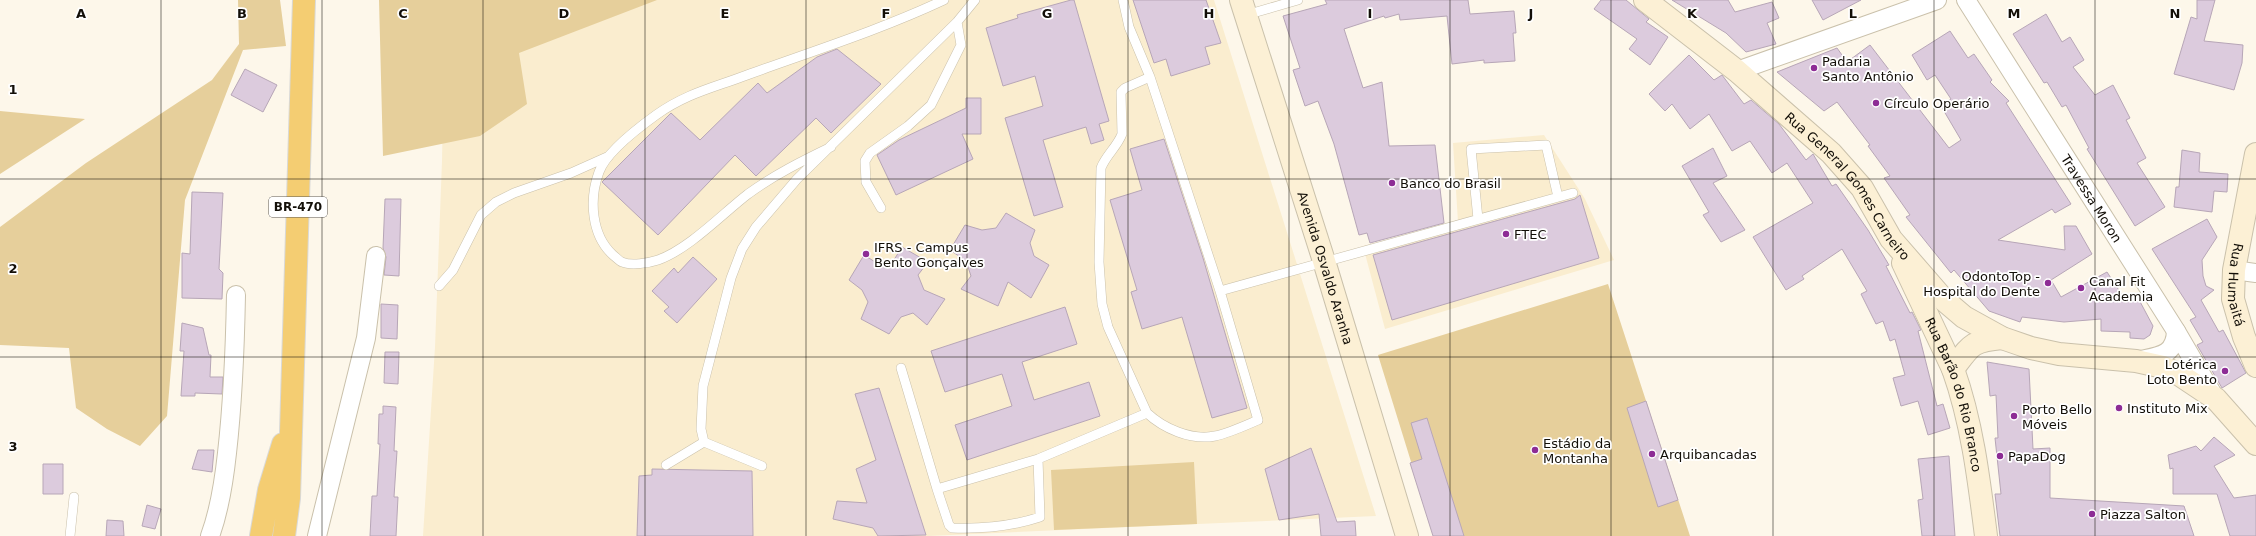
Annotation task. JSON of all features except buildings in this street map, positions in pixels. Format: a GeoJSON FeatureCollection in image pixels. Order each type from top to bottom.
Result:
{"type":"FeatureCollection","features":[{"type":"Feature","properties":{"kind":"highway","name":"BR-470"},"geometry":{"type":"LineString","coordinates":[[284,536],[289,498],[304,0]]}},
{"type":"Feature","properties":{"kind":"highway","name":"BR-470"},"geometry":{"type":"LineString","coordinates":[[260,536],[269,490],[292,414]]}},
{"type":"Feature","properties":{"kind":"main road","name":"Rua General Gomes Carneiro"},"geometry":{"type":"LineString","coordinates":[[1645,0],[1737,71],[1832,153],[1862,188],[1891,239],[1955,310],[1980,327],[2002,338],[2031,348],[2059,354],[2136,361],[2164,367],[2175,372],[2216,399],[2256,444]]}},
{"type":"Feature","properties":{"kind":"main road","name":"Avenida Osvaldo Aranha"},"geometry":{"type":"LineString","coordinates":[[1244,8],[1324,261],[1407,536]]}},
{"type":"Feature","properties":{"kind":"main road","name":"Rua Humaitá"},"geometry":{"type":"LineString","coordinates":[[2256,154],[2234,270],[2233,299],[2237,316],[2256,366]]}},
{"type":"Feature","properties":{"kind":"main road","name":"Rua Barão do Rio Branco"},"geometry":{"type":"LineString","coordinates":[[1891,239],[1953,369],[1967,418],[1986,536]]}},
{"type":"Feature","properties":{"kind":"main road"},"geometry":{"type":"LineString","coordinates":[[1953,369],[1973,343],[1981,340],[2002,338]]}},
{"type":"Feature","properties":{"kind":"street"},"geometry":{"type":"LineString","coordinates":[[1737,71],[1937,0]]}},
{"type":"Feature","properties":{"kind":"street","name":"Travessa Moron"},"geometry":{"type":"LineString","coordinates":[[1966,0],[2176,331],[2216,399]]}},
{"type":"Feature","properties":{"kind":"street"},"geometry":{"type":"LineString","coordinates":[[317,536],[366,338],[376,256]]}},
{"type":"Feature","properties":{"kind":"street"},"geometry":{"type":"LineString","coordinates":[[2234,270],[2256,273]]}},
{"type":"Feature","properties":{"kind":"street"},"geometry":{"type":"LineString","coordinates":[[210,536],[215,523],[223,481],[230,424],[234,386],[236,295]]}},
{"type":"Feature","properties":{"kind":"street"},"geometry":{"type":"LineString","coordinates":[[2136,361],[2167,352],[2175,342],[2176,331]]}},
{"type":"Feature","properties":{"kind":"lane"},"geometry":{"type":"LineString","coordinates":[[832,147],[789,167],[748,194],[704,231],[674,252],[658,260],[634,263],[621,262],[606,249],[600,240],[594,214],[595,187],[599,171],[609,156],[656,115],[685,97],[702,90],[899,22],[944,0]]}},
{"type":"Feature","properties":{"kind":"lane"},"geometry":{"type":"LineString","coordinates":[[704,442],[701,429],[703,386],[731,278],[742,249],[756,226],[808,168],[832,147],[958,22],[975,0]]}},
{"type":"Feature","properties":{"kind":"lane"},"geometry":{"type":"LineString","coordinates":[[1123,0],[1129,27],[1150,76],[1220,291],[1258,420],[1215,436],[1203,438],[1172,429],[1147,413],[1108,327],[1102,304],[1099,262],[1099,184],[1101,168],[1105,159],[1120,140],[1122,134],[1121,92],[1125,88],[1150,76]]}},
{"type":"Feature","properties":{"kind":"lane"},"geometry":{"type":"LineString","coordinates":[[1244,8],[1298,0]]}},
{"type":"Feature","properties":{"kind":"lane"},"geometry":{"type":"LineString","coordinates":[[881,208],[866,182],[865,161],[870,153],[908,126],[931,105],[961,44],[958,22]]}},
{"type":"Feature","properties":{"kind":"lane"},"geometry":{"type":"LineString","coordinates":[[1478,219],[1471,149],[1546,145],[1558,197]]}},
{"type":"Feature","properties":{"kind":"lane"},"geometry":{"type":"LineString","coordinates":[[439,286],[453,270],[481,215],[496,202],[514,193],[609,156]]}},
{"type":"Feature","properties":{"kind":"lane"},"geometry":{"type":"LineString","coordinates":[[1220,291],[1573,193]]}},
{"type":"Feature","properties":{"kind":"lane"},"geometry":{"type":"LineString","coordinates":[[901,368],[937,489],[949,525],[952,528],[994,525],[1040,517],[1038,459]]}},
{"type":"Feature","properties":{"kind":"lane"},"geometry":{"type":"LineString","coordinates":[[937,489],[1038,459],[1147,413]]}},
{"type":"Feature","properties":{"kind":"lane"},"geometry":{"type":"LineString","coordinates":[[666,465],[704,442]]}},
{"type":"Feature","properties":{"kind":"lane"},"geometry":{"type":"LineString","coordinates":[[704,442],[762,466]]}},
{"type":"Feature","properties":{"kind":"lane"},"geometry":{"type":"LineString","coordinates":[[70,536],[74,497]]}},
{"type":"Feature","properties":{"kind":"shaded area"},"geometry":{"type":"Polygon","coordinates":[[[238,0],[280,0],[286,46],[243,50],[185,200],[167,416],[140,446],[107,429],[76,408],[69,348],[0,345],[0,227],[86,163],[212,80],[239,44],[238,0]]]}},
{"type":"Feature","properties":{"kind":"shaded area"},"geometry":{"type":"Polygon","coordinates":[[[379,0],[657,0],[519,53],[527,104],[480,136],[383,156],[379,0]]]}},
{"type":"Feature","properties":{"kind":"shaded area","name":"IFRS - Campus Bento Gonçalves"},"geometry":{"type":"Polygon","coordinates":[[[445,0],[1214,0],[1376,516],[928,536],[423,536],[435,347],[442,161],[445,0]]]}},
{"type":"Feature","properties":{"kind":"shaded area"},"geometry":{"type":"Polygon","coordinates":[[[0,111],[85,119],[0,174],[0,111]]]}},
{"type":"Feature","properties":{"kind":"shaded area","name":"FTEC"},"geometry":{"type":"Polygon","coordinates":[[[1544,135],[1585,199],[1614,260],[1385,329],[1363,246],[1458,222],[1453,143],[1544,135]]]}},
{"type":"Feature","properties":{"kind":"shaded area","name":"Estádio da Montanha"},"geometry":{"type":"Polygon","coordinates":[[[1608,284],[1690,536],[1434,536],[1378,355],[1608,284]]]}},
{"type":"Feature","properties":{"kind":"shaded area"},"geometry":{"type":"Polygon","coordinates":[[[1194,462],[1197,524],[1054,530],[1051,470],[1194,462]]]}},
{"type":"Feature","properties":{"kind":"place","name":"Padaria Santo Antônio"},"geometry":{"type":"Point","coordinates":[1814,68]}},
{"type":"Feature","properties":{"kind":"place","name":"Círculo Operário"},"geometry":{"type":"Point","coordinates":[1876,103]}},
{"type":"Feature","properties":{"kind":"place","name":"Banco do Brasil"},"geometry":{"type":"Point","coordinates":[1392,183]}},
{"type":"Feature","properties":{"kind":"place","name":"FTEC"},"geometry":{"type":"Point","coordinates":[1506,234]}},
{"type":"Feature","properties":{"kind":"place","name":"IFRS - Campus Bento Gonçalves"},"geometry":{"type":"Point","coordinates":[866,254]}},
{"type":"Feature","properties":{"kind":"place","name":"OdontoTop - Hospital do Dente"},"geometry":{"type":"Point","coordinates":[2048,283]}},
{"type":"Feature","properties":{"kind":"place","name":"Canal Fit Academia"},"geometry":{"type":"Point","coordinates":[2081,288]}},
{"type":"Feature","properties":{"kind":"place","name":"Lotérica Loto Bento"},"geometry":{"type":"Point","coordinates":[2225,371]}},
{"type":"Feature","properties":{"kind":"place","name":"Instituto Mix"},"geometry":{"type":"Point","coordinates":[2119,408]}},
{"type":"Feature","properties":{"kind":"place","name":"Porto Bello Móveis"},"geometry":{"type":"Point","coordinates":[2014,416]}},
{"type":"Feature","properties":{"kind":"place","name":"Estádio da Montanha"},"geometry":{"type":"Point","coordinates":[1535,450]}},
{"type":"Feature","properties":{"kind":"place","name":"Arquibancadas"},"geometry":{"type":"Point","coordinates":[1652,454]}},
{"type":"Feature","properties":{"kind":"place","name":"PapaDog"},"geometry":{"type":"Point","coordinates":[2000,456]}},
{"type":"Feature","properties":{"kind":"place","name":"Piazza Salton"},"geometry":{"type":"Point","coordinates":[2092,514]}}]}
